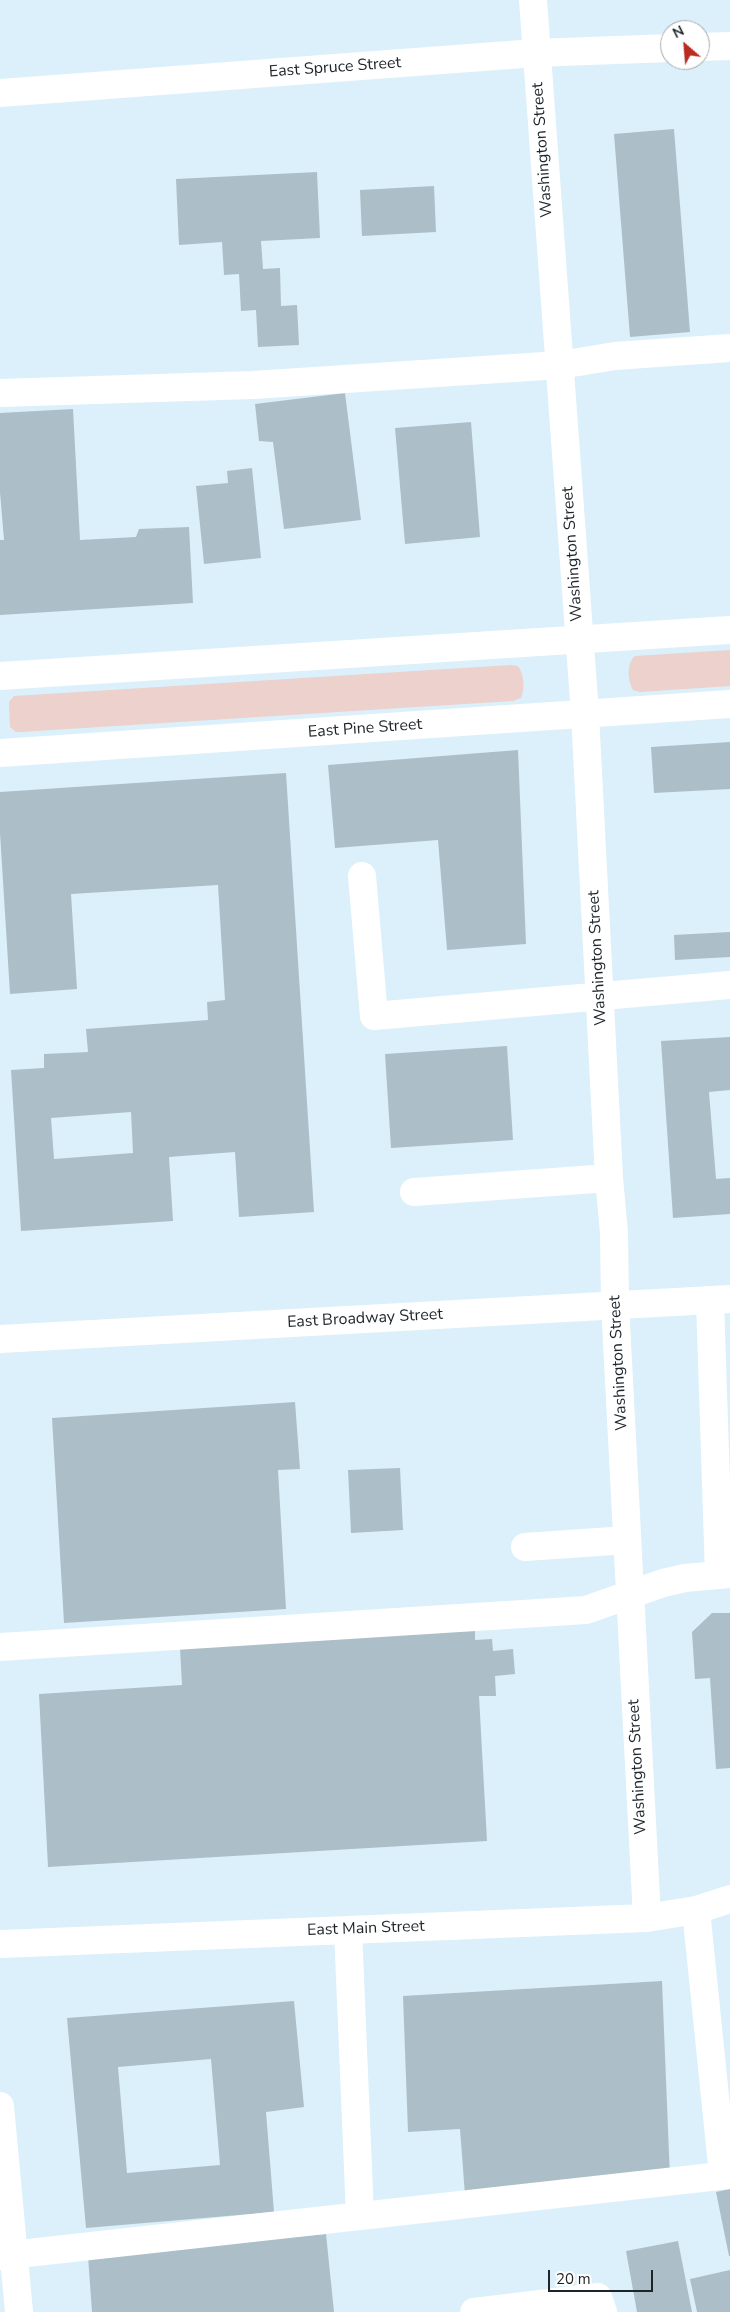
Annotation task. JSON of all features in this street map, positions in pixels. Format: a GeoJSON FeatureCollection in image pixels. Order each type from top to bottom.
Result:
{"type":"FeatureCollection","features":[{"type":"Feature","properties":{"kind":"street","name":"Washington Street"},"geometry":{"type":"LineString","coordinates":[[533,0],[585,714],[609,1178],[614,1233],[615,1304],[647,1918]]}},
{"type":"Feature","properties":{"kind":"street"},"geometry":{"type":"LineString","coordinates":[[710,47],[730,46]]}},
{"type":"Feature","properties":{"kind":"street","name":"East Spruce Street"},"geometry":{"type":"LineString","coordinates":[[0,93],[536,53],[660,48]]}},
{"type":"Feature","properties":{"kind":"street"},"geometry":{"type":"LineString","coordinates":[[0,394],[253,385],[560,365],[615,356],[730,348]]}},
{"type":"Feature","properties":{"kind":"street"},"geometry":{"type":"LineString","coordinates":[[0,676],[730,630]]}},
{"type":"Feature","properties":{"kind":"street","name":"East Pine Street"},"geometry":{"type":"LineString","coordinates":[[0,753],[730,704]]}},
{"type":"Feature","properties":{"kind":"street"},"geometry":{"type":"LineString","coordinates":[[362,876],[374,1016],[730,985]]}},
{"type":"Feature","properties":{"kind":"street"},"geometry":{"type":"LineString","coordinates":[[414,1192],[609,1178]]}},
{"type":"Feature","properties":{"kind":"street"},"geometry":{"type":"LineString","coordinates":[[0,1647],[586,1610],[678,1580],[724,1575],[720,1300]]}},
{"type":"Feature","properties":{"kind":"street","name":"East Broadway Street"},"geometry":{"type":"LineString","coordinates":[[0,1339],[615,1304],[720,1300]]}},
{"type":"Feature","properties":{"kind":"street"},"geometry":{"type":"LineString","coordinates":[[525,1547],[627,1540]]}},
{"type":"Feature","properties":{"kind":"street","name":"East Main Street"},"geometry":{"type":"LineString","coordinates":[[0,1944],[647,1918],[696,1910],[730,1899]]}},
{"type":"Feature","properties":{"kind":"street"},"geometry":{"type":"LineString","coordinates":[[7,2255],[726,2175],[696,1910]]}},
{"type":"Feature","properties":{"kind":"street"},"geometry":{"type":"LineString","coordinates":[[348,1930],[360,2216]]}},
{"type":"Feature","properties":{"kind":"street"},"geometry":{"type":"LineString","coordinates":[[0,2106],[7,2255],[19,2312]]}},
{"type":"Feature","properties":{"kind":"street"},"geometry":{"type":"LineString","coordinates":[[474,2312],[598,2297],[603,2312]]}},
{"type":"Feature","properties":{"kind":"shaded area"},"geometry":{"type":"Polygon","coordinates":[[[730,650],[730,686],[640,692],[633,690],[631,686],[629,667],[635,656],[730,650]]]}},
{"type":"Feature","properties":{"kind":"shaded area"},"geometry":{"type":"Polygon","coordinates":[[[518,666],[522,673],[523,682],[521,698],[513,701],[20,732],[16,732],[10,727],[9,702],[14,696],[518,666]]]}},
{"type":"Feature","properties":{"kind":"building"},"geometry":{"type":"Polygon","coordinates":[[[674,129],[690,332],[630,337],[614,134],[674,129]]]}},
{"type":"Feature","properties":{"kind":"building"},"geometry":{"type":"Polygon","coordinates":[[[317,172],[320,238],[261,241],[263,269],[280,268],[281,306],[297,305],[299,345],[258,347],[256,310],[241,311],[239,274],[224,275],[222,242],[179,245],[176,179],[317,172]]]}},
{"type":"Feature","properties":{"kind":"building"},"geometry":{"type":"Polygon","coordinates":[[[434,186],[436,232],[362,236],[360,190],[434,186]]]}},
{"type":"Feature","properties":{"kind":"building"},"geometry":{"type":"Polygon","coordinates":[[[345,393],[361,520],[284,529],[273,442],[259,441],[255,404],[345,393]]]}},
{"type":"Feature","properties":{"kind":"building"},"geometry":{"type":"Polygon","coordinates":[[[73,409],[80,540],[136,537],[139,529],[189,527],[193,603],[0,615],[0,540],[4,540],[0,492],[0,413],[73,409]]]}},
{"type":"Feature","properties":{"kind":"building"},"geometry":{"type":"Polygon","coordinates":[[[471,422],[480,537],[405,544],[395,428],[471,422]]]}},
{"type":"Feature","properties":{"kind":"building"},"geometry":{"type":"Polygon","coordinates":[[[252,468],[261,558],[204,564],[196,486],[228,483],[227,471],[252,468]]]}},
{"type":"Feature","properties":{"kind":"building"},"geometry":{"type":"Polygon","coordinates":[[[730,742],[730,789],[654,793],[651,747],[730,742]]]}},
{"type":"Feature","properties":{"kind":"building"},"geometry":{"type":"Polygon","coordinates":[[[518,750],[526,944],[447,950],[438,840],[335,848],[328,765],[518,750]]]}},
{"type":"Feature","properties":{"kind":"building"},"geometry":{"type":"Polygon","coordinates":[[[286,773],[314,1212],[239,1217],[235,1152],[169,1157],[173,1221],[21,1231],[11,1070],[44,1068],[44,1054],[88,1052],[86,1029],[208,1020],[207,1002],[225,1000],[218,885],[71,894],[77,989],[10,994],[0,833],[0,792],[286,773]],[[131,1112],[51,1118],[54,1159],[133,1153],[131,1112]]]}},
{"type":"Feature","properties":{"kind":"building"},"geometry":{"type":"Polygon","coordinates":[[[730,932],[730,957],[675,960],[674,935],[730,932]]]}},
{"type":"Feature","properties":{"kind":"building"},"geometry":{"type":"Polygon","coordinates":[[[730,1037],[730,1090],[709,1092],[716,1179],[730,1178],[730,1214],[673,1218],[661,1041],[730,1037]]]}},
{"type":"Feature","properties":{"kind":"building"},"geometry":{"type":"Polygon","coordinates":[[[507,1046],[513,1140],[391,1148],[385,1054],[507,1046]]]}},
{"type":"Feature","properties":{"kind":"building"},"geometry":{"type":"Polygon","coordinates":[[[295,1402],[300,1469],[278,1470],[286,1609],[64,1623],[52,1418],[295,1402]]]}},
{"type":"Feature","properties":{"kind":"building"},"geometry":{"type":"Polygon","coordinates":[[[400,1468],[403,1530],[351,1533],[348,1470],[400,1468]]]}},
{"type":"Feature","properties":{"kind":"building"},"geometry":{"type":"Polygon","coordinates":[[[712,1613],[730,1613],[730,1768],[716,1769],[710,1678],[695,1679],[692,1632],[712,1613]]]}},
{"type":"Feature","properties":{"kind":"building"},"geometry":{"type":"Polygon","coordinates":[[[475,1630],[475,1640],[492,1639],[493,1651],[513,1649],[515,1674],[495,1676],[496,1696],[479,1696],[487,1841],[48,1867],[39,1694],[182,1685],[180,1648],[475,1630]]]}},
{"type":"Feature","properties":{"kind":"building"},"geometry":{"type":"Polygon","coordinates":[[[662,1981],[670,2178],[465,2195],[460,2129],[408,2132],[403,1996],[662,1981]]]}},
{"type":"Feature","properties":{"kind":"building"},"geometry":{"type":"Polygon","coordinates":[[[294,2001],[304,2107],[266,2112],[274,2212],[86,2228],[67,2018],[294,2001]],[[211,2059],[118,2067],[127,2173],[220,2165],[211,2059]]]}},
{"type":"Feature","properties":{"kind":"building"},"geometry":{"type":"Polygon","coordinates":[[[730,2189],[730,2256],[729,2256],[716,2192],[730,2189]]]}},
{"type":"Feature","properties":{"kind":"building"},"geometry":{"type":"Polygon","coordinates":[[[326,2234],[334,2312],[92,2312],[88,2256],[326,2234]]]}},
{"type":"Feature","properties":{"kind":"building"},"geometry":{"type":"Polygon","coordinates":[[[678,2241],[692,2312],[637,2312],[626,2251],[678,2241]]]}},
{"type":"Feature","properties":{"kind":"building"},"geometry":{"type":"Polygon","coordinates":[[[730,2270],[730,2312],[697,2312],[690,2279],[730,2270]]]}}]}
